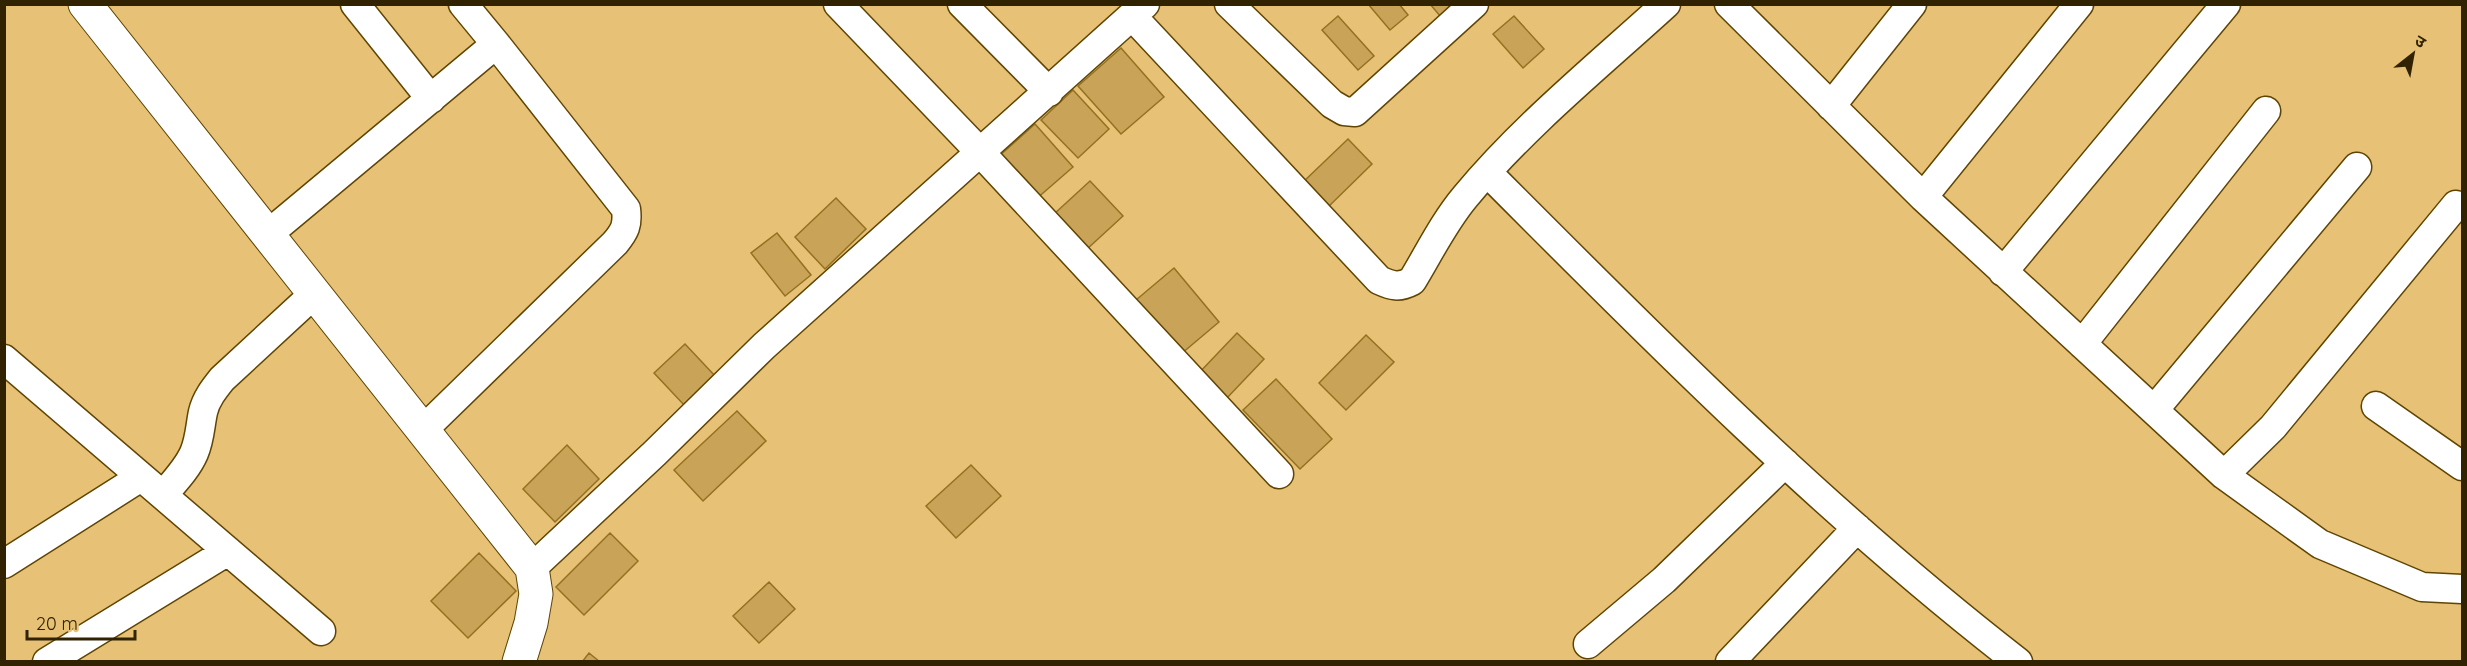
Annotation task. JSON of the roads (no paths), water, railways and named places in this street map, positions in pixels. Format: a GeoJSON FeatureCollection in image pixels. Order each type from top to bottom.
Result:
{"type":"FeatureCollection","features":[{"type":"Feature","properties":{"kind":"street"},"geometry":{"type":"LineString","coordinates":[[85,4],[532,568],[536,594],[531,623],[519,662]]}},
{"type":"Feature","properties":{"kind":"street"},"geometry":{"type":"LineString","coordinates":[[356,4],[432,99]]}},
{"type":"Feature","properties":{"kind":"street"},"geometry":{"type":"LineString","coordinates":[[423,430],[626,231],[628,220],[626,209],[463,4]]}},
{"type":"Feature","properties":{"kind":"street"},"geometry":{"type":"LineString","coordinates":[[838,4],[979,151],[1279,474]]}},
{"type":"Feature","properties":{"kind":"street"},"geometry":{"type":"LineString","coordinates":[[962,4],[1049,92]]}},
{"type":"Feature","properties":{"kind":"street"},"geometry":{"type":"LineString","coordinates":[[1229,4],[1332,104],[1344,111],[1355,112],[1474,4]]}},
{"type":"Feature","properties":{"kind":"street"},"geometry":{"type":"LineString","coordinates":[[532,568],[655,453],[764,346],[1139,10],[1379,279],[1389,285],[1402,287],[1412,281],[1464,199],[1487,172],[1522,136],[1666,4]]}},
{"type":"Feature","properties":{"kind":"street"},"geometry":{"type":"LineString","coordinates":[[1729,4],[1923,197],[2224,475],[2320,544],[2422,587],[2463,589]]}},
{"type":"Feature","properties":{"kind":"street"},"geometry":{"type":"LineString","coordinates":[[1831,106],[1912,4]]}},
{"type":"Feature","properties":{"kind":"street"},"geometry":{"type":"LineString","coordinates":[[1923,197],[2079,4]]}},
{"type":"Feature","properties":{"kind":"street"},"geometry":{"type":"LineString","coordinates":[[2003,272],[2226,4]]}},
{"type":"Feature","properties":{"kind":"street"},"geometry":{"type":"LineString","coordinates":[[267,235],[496,44]]}},
{"type":"Feature","properties":{"kind":"street"},"geometry":{"type":"LineString","coordinates":[[2082,344],[2266,111]]}},
{"type":"Feature","properties":{"kind":"street"},"geometry":{"type":"LineString","coordinates":[[2154,410],[2357,166]]}},
{"type":"Feature","properties":{"kind":"street"},"geometry":{"type":"LineString","coordinates":[[1487,172],[1672,358],[1785,463],[1857,528],[2018,662]]}},
{"type":"Feature","properties":{"kind":"street"},"geometry":{"type":"LineString","coordinates":[[2224,475],[2273,427],[2456,205]]}},
{"type":"Feature","properties":{"kind":"street"},"geometry":{"type":"LineString","coordinates":[[163,495],[194,454],[200,437],[203,411],[211,392],[222,379],[314,294]]}},
{"type":"Feature","properties":{"kind":"street"},"geometry":{"type":"LineString","coordinates":[[4,360],[321,631]]}},
{"type":"Feature","properties":{"kind":"street"},"geometry":{"type":"LineString","coordinates":[[2376,406],[2463,466]]}},
{"type":"Feature","properties":{"kind":"street"},"geometry":{"type":"LineString","coordinates":[[1588,644],[1664,580],[1785,463]]}},
{"type":"Feature","properties":{"kind":"street"},"geometry":{"type":"LineString","coordinates":[[4,564],[141,477]]}},
{"type":"Feature","properties":{"kind":"street"},"geometry":{"type":"LineString","coordinates":[[1730,662],[1857,528]]}},
{"type":"Feature","properties":{"kind":"street"},"geometry":{"type":"LineString","coordinates":[[47,662],[228,551]]}}]}
